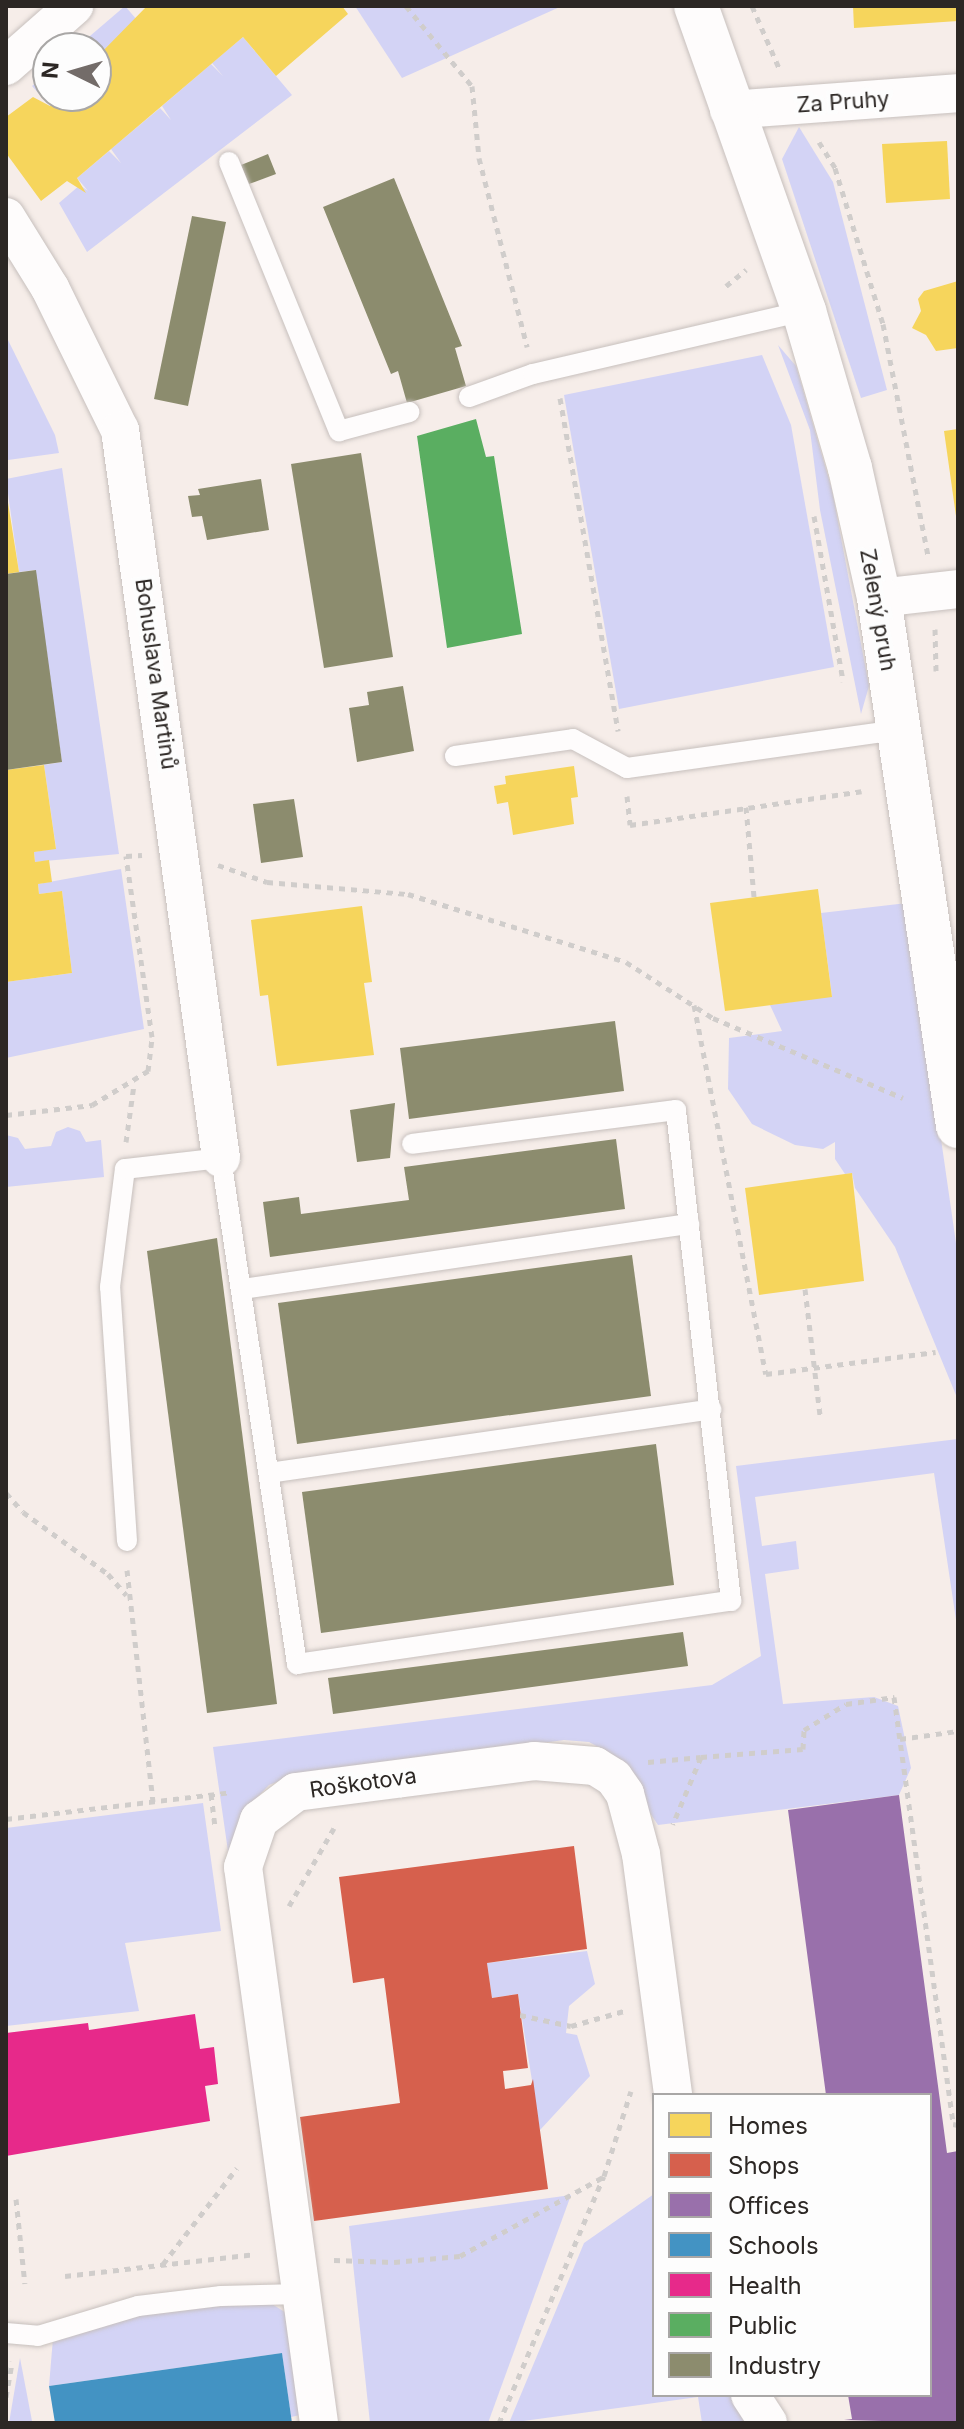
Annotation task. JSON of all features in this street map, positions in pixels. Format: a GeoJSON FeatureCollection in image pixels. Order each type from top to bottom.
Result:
{"type":"FeatureCollection","features":[{"type":"Feature","properties":{"kind":"street"},"geometry":{"type":"LineString","coordinates":[[6,66],[74,6]]}},
{"type":"Feature","properties":{"kind":"street","name":"Zelený pruh"},"geometry":{"type":"LineString","coordinates":[[696,6],[729,110],[804,311],[850,468],[879,598],[958,1126]]}},
{"type":"Feature","properties":{"kind":"street","name":"Za Pruhy"},"geometry":{"type":"LineString","coordinates":[[729,110],[958,93]]}},
{"type":"Feature","properties":{"kind":"street","name":"Bohuslava Martinů"},"geometry":{"type":"LineString","coordinates":[[6,217],[50,288],[120,430],[182,852],[221,1158]]}},
{"type":"Feature","properties":{"kind":"street"},"geometry":{"type":"LineString","coordinates":[[879,598],[946,591]]}},
{"type":"Feature","properties":{"kind":"street","name":"Roškotova"},"geometry":{"type":"LineString","coordinates":[[319,2423],[243,1867],[259,1820],[296,1792],[534,1761],[595,1766],[625,1794],[632,1819],[673,2093]]}},
{"type":"Feature","properties":{"kind":"street"},"geometry":{"type":"LineString","coordinates":[[751,2397],[768,2423]]}},
{"type":"Feature","properties":{"kind":"lane"},"geometry":{"type":"LineString","coordinates":[[229,162],[339,431],[410,412]]}},
{"type":"Feature","properties":{"kind":"lane"},"geometry":{"type":"LineString","coordinates":[[469,397],[533,374],[804,311]]}},
{"type":"Feature","properties":{"kind":"lane"},"geometry":{"type":"LineString","coordinates":[[455,756],[573,739],[623,766],[898,730]]}},
{"type":"Feature","properties":{"kind":"lane"},"geometry":{"type":"LineString","coordinates":[[127,1541],[110,1287],[125,1169],[221,1158],[297,1664],[731,1601],[676,1110],[412,1144]]}},
{"type":"Feature","properties":{"kind":"lane"},"geometry":{"type":"LineString","coordinates":[[243,1289],[689,1224]]}},
{"type":"Feature","properties":{"kind":"lane"},"geometry":{"type":"LineString","coordinates":[[269,1473],[711,1409]]}},
{"type":"Feature","properties":{"kind":"lane"},"geometry":{"type":"LineString","coordinates":[[6,2333],[38,2336],[138,2306],[221,2296],[296,2270]]}},
{"type":"Feature","properties":{"kind":"path"},"geometry":{"type":"LineString","coordinates":[[406,6],[472,86],[479,158],[533,374]]}},
{"type":"Feature","properties":{"kind":"path"},"geometry":{"type":"LineString","coordinates":[[752,6],[797,105],[835,168],[883,324],[946,591],[938,684]]}},
{"type":"Feature","properties":{"kind":"path"},"geometry":{"type":"LineString","coordinates":[[726,286],[746,270]]}},
{"type":"Feature","properties":{"kind":"path"},"geometry":{"type":"LineString","coordinates":[[555,369],[623,766],[630,825],[862,791]]}},
{"type":"Feature","properties":{"kind":"path"},"geometry":{"type":"LineString","coordinates":[[746,807],[754,897]]}},
{"type":"Feature","properties":{"kind":"path"},"geometry":{"type":"LineString","coordinates":[[6,1115],[92,1105],[134,1083],[148,1071],[152,1037],[126,856],[182,852],[267,882],[408,894],[626,962],[694,1005],[903,1098]]}},
{"type":"Feature","properties":{"kind":"path"},"geometry":{"type":"LineString","coordinates":[[694,1005],[766,1374],[936,1352]]}},
{"type":"Feature","properties":{"kind":"path"},"geometry":{"type":"LineString","coordinates":[[125,1169],[134,1083]]}},
{"type":"Feature","properties":{"kind":"path"},"geometry":{"type":"LineString","coordinates":[[805,1289],[820,1415]]}},
{"type":"Feature","properties":{"kind":"path"},"geometry":{"type":"LineString","coordinates":[[6,1493],[23,1512],[108,1574],[127,1596]]}},
{"type":"Feature","properties":{"kind":"path"},"geometry":{"type":"LineString","coordinates":[[127,1541],[127,1596],[153,1802]]}},
{"type":"Feature","properties":{"kind":"path"},"geometry":{"type":"LineString","coordinates":[[701,1757],[803,1749],[804,1730],[846,1704],[894,1697],[953,2124],[958,2125]]}},
{"type":"Feature","properties":{"kind":"path"},"geometry":{"type":"LineString","coordinates":[[900,1739],[958,1731]]}},
{"type":"Feature","properties":{"kind":"path"},"geometry":{"type":"LineString","coordinates":[[6,1819],[254,1789],[296,1792]]}},
{"type":"Feature","properties":{"kind":"path"},"geometry":{"type":"LineString","coordinates":[[286,1911],[333,1828],[348,1827]]}},
{"type":"Feature","properties":{"kind":"path"},"geometry":{"type":"LineString","coordinates":[[520,2015],[571,2026],[660,2000]]}},
{"type":"Feature","properties":{"kind":"path"},"geometry":{"type":"LineString","coordinates":[[499,2423],[604,2176],[632,2088]]}},
{"type":"Feature","properties":{"kind":"path"},"geometry":{"type":"LineString","coordinates":[[138,2306],[162,2265],[237,2168]]}},
{"type":"Feature","properties":{"kind":"path"},"geometry":{"type":"LineString","coordinates":[[65,2276],[162,2265],[296,2270],[345,2258],[394,2262],[460,2256],[604,2176]]}},
{"type":"Feature","properties":{"kind":"path"},"geometry":{"type":"LineString","coordinates":[[16,2199],[25,2284]]}},
{"type":"Feature","properties":{"kind":"shaded area"},"geometry":{"type":"Polygon","coordinates":[[[125,6],[143,27],[112,53],[112,32],[95,32],[125,6]]]}},
{"type":"Feature","properties":{"kind":"shaded area"},"geometry":{"type":"Polygon","coordinates":[[[355,6],[562,6],[402,78],[355,6]]]}},
{"type":"Feature","properties":{"kind":"shaded area"},"geometry":{"type":"Polygon","coordinates":[[[243,37],[292,95],[87,252],[59,203],[80,185],[88,191],[77,178],[109,151],[121,163],[111,149],[160,108],[171,120],[162,106],[211,64],[223,76],[212,63],[243,37]]]}},
{"type":"Feature","properties":{"kind":"shaded area"},"geometry":{"type":"Polygon","coordinates":[[[799,127],[833,182],[887,390],[861,398],[782,159],[799,127]]]}},
{"type":"Feature","properties":{"kind":"shaded area"},"geometry":{"type":"Polygon","coordinates":[[[6,336],[55,435],[59,453],[8,460],[6,456],[6,336]]]}},
{"type":"Feature","properties":{"kind":"shaded area"},"geometry":{"type":"Polygon","coordinates":[[[778,345],[796,366],[832,490],[869,686],[861,714],[820,510],[810,430],[778,345]]]}},
{"type":"Feature","properties":{"kind":"shaded area"},"geometry":{"type":"Polygon","coordinates":[[[762,355],[791,425],[834,667],[619,709],[564,395],[762,355]]]}},
{"type":"Feature","properties":{"kind":"shaded area"},"geometry":{"type":"Polygon","coordinates":[[[62,468],[119,854],[35,862],[34,852],[56,848],[44,765],[62,762],[35,570],[19,572],[6,479],[62,468]]]}},
{"type":"Feature","properties":{"kind":"shaded area"},"geometry":{"type":"Polygon","coordinates":[[[121,869],[144,1029],[6,1058],[6,982],[72,973],[62,891],[39,894],[38,884],[121,869]]]}},
{"type":"Feature","properties":{"kind":"shaded area"},"geometry":{"type":"Polygon","coordinates":[[[907,903],[958,1257],[958,1400],[895,1247],[855,1188],[852,1173],[845,1174],[835,1159],[835,1142],[823,1149],[795,1145],[752,1124],[728,1089],[729,1038],[782,1031],[770,1005],[832,996],[821,913],[907,903]]]}},
{"type":"Feature","properties":{"kind":"shaded area"},"geometry":{"type":"Polygon","coordinates":[[[68,1127],[80,1131],[86,1142],[101,1140],[104,1177],[6,1187],[6,1135],[18,1138],[25,1149],[51,1146],[56,1132],[68,1127]]]}},
{"type":"Feature","properties":{"kind":"shaded area"},"geometry":{"type":"Polygon","coordinates":[[[958,1439],[958,1633],[934,1473],[755,1497],[762,1546],[796,1541],[799,1569],[765,1574],[783,1704],[874,1697],[898,1706],[911,1768],[899,1795],[658,1825],[611,1754],[589,1742],[564,1740],[290,1777],[269,1785],[247,1808],[231,1872],[213,1747],[712,1685],[761,1656],[736,1466],[958,1439]]]}},
{"type":"Feature","properties":{"kind":"shaded area"},"geometry":{"type":"Polygon","coordinates":[[[203,1803],[221,1931],[125,1943],[139,2011],[6,2026],[6,1828],[203,1803]]]}},
{"type":"Feature","properties":{"kind":"shaded area"},"geometry":{"type":"Polygon","coordinates":[[[587,1951],[595,1984],[569,2006],[566,2033],[577,2035],[590,2076],[540,2130],[518,1994],[492,1998],[487,1963],[587,1951]]]}},
{"type":"Feature","properties":{"kind":"shaded area"},"geometry":{"type":"Polygon","coordinates":[[[571,2195],[488,2423],[370,2423],[349,2226],[571,2195]]]}},
{"type":"Feature","properties":{"kind":"shaded area"},"geometry":{"type":"Polygon","coordinates":[[[652,2195],[652,2397],[698,2397],[509,2423],[584,2243],[652,2195]]]}},
{"type":"Feature","properties":{"kind":"shaded area"},"geometry":{"type":"Polygon","coordinates":[[[272,2304],[291,2316],[305,2414],[291,2417],[282,2353],[49,2386],[53,2338],[159,2309],[272,2304]]]}},
{"type":"Feature","properties":{"kind":"shaded area"},"geometry":{"type":"Polygon","coordinates":[[[20,2358],[32,2421],[9,2423],[20,2358]]]}},
{"type":"Feature","properties":{"kind":"shaded area"},"geometry":{"type":"Polygon","coordinates":[[[698,2397],[737,2397],[761,2423],[702,2423],[698,2397]]]}},
{"type":"Feature","properties":{"kind":"building: Homes"},"geometry":{"type":"Polygon","coordinates":[[[147,6],[342,6],[348,14],[276,76],[243,37],[77,178],[86,193],[67,181],[41,201],[6,153],[6,117],[32,98],[32,112],[112,112],[112,42],[147,6]]]}},
{"type":"Feature","properties":{"kind":"building: Homes"},"geometry":{"type":"Polygon","coordinates":[[[853,6],[958,6],[958,21],[854,28],[853,6]]]}},
{"type":"Feature","properties":{"kind":"building: Homes"},"geometry":{"type":"Polygon","coordinates":[[[947,141],[950,199],[886,203],[882,144],[947,141]]]}},
{"type":"Feature","properties":{"kind":"building: Homes"},"geometry":{"type":"Polygon","coordinates":[[[958,281],[958,348],[936,351],[926,335],[912,328],[921,311],[918,299],[924,291],[958,281]]]}},
{"type":"Feature","properties":{"kind":"building: Homes"},"geometry":{"type":"Polygon","coordinates":[[[958,429],[958,516],[956,516],[944,431],[958,429]]]}},
{"type":"Feature","properties":{"kind":"building: Homes"},"geometry":{"type":"Polygon","coordinates":[[[6,490],[19,572],[6,574],[6,490]]]}},
{"type":"Feature","properties":{"kind":"building: Homes"},"geometry":{"type":"Polygon","coordinates":[[[44,765],[56,849],[34,852],[35,862],[49,860],[52,882],[38,884],[39,894],[62,891],[72,973],[6,982],[6,770],[44,765]]]}},
{"type":"Feature","properties":{"kind":"building: Homes"},"geometry":{"type":"Polygon","coordinates":[[[574,766],[578,797],[571,798],[574,824],[513,835],[508,802],[497,804],[494,786],[506,784],[505,776],[574,766]]]}},
{"type":"Feature","properties":{"kind":"building: Homes"},"geometry":{"type":"Polygon","coordinates":[[[818,889],[832,997],[725,1011],[710,903],[818,889]]]}},
{"type":"Feature","properties":{"kind":"building: Homes"},"geometry":{"type":"Polygon","coordinates":[[[362,906],[372,982],[364,983],[374,1055],[277,1066],[268,995],[260,996],[251,920],[362,906]]]}},
{"type":"Feature","properties":{"kind":"building: Homes"},"geometry":{"type":"Polygon","coordinates":[[[852,1173],[864,1281],[759,1295],[745,1188],[852,1173]]]}},
{"type":"Feature","properties":{"kind":"building: Shops"},"geometry":{"type":"Polygon","coordinates":[[[574,1846],[587,1949],[487,1963],[492,1998],[518,1994],[528,2068],[503,2071],[505,2089],[531,2085],[533,2079],[548,2189],[314,2221],[300,2117],[400,2103],[384,1978],[353,1983],[339,1877],[574,1846]]]}},
{"type":"Feature","properties":{"kind":"building: Offices"},"geometry":{"type":"Polygon","coordinates":[[[899,1795],[947,2153],[958,2151],[958,2423],[844,2420],[852,2419],[848,2397],[932,2397],[932,2093],[826,2093],[788,1810],[899,1795]]]}},
{"type":"Feature","properties":{"kind":"building: Schools"},"geometry":{"type":"Polygon","coordinates":[[[282,2353],[292,2423],[55,2423],[49,2386],[282,2353]]]}},
{"type":"Feature","properties":{"kind":"building: Health"},"geometry":{"type":"Polygon","coordinates":[[[195,2014],[200,2049],[214,2047],[218,2084],[205,2086],[210,2121],[6,2156],[6,2033],[88,2023],[89,2030],[195,2014]]]}},
{"type":"Feature","properties":{"kind":"building: Public"},"geometry":{"type":"Polygon","coordinates":[[[476,419],[486,457],[494,456],[522,634],[447,648],[417,436],[476,419]]]}},
{"type":"Feature","properties":{"kind":"building: Industry"},"geometry":{"type":"Polygon","coordinates":[[[268,154],[276,174],[249,184],[241,165],[268,154]]]}},
{"type":"Feature","properties":{"kind":"building: Industry"},"geometry":{"type":"Polygon","coordinates":[[[394,178],[462,346],[455,348],[466,386],[407,403],[398,371],[391,374],[323,207],[394,178]]]}},
{"type":"Feature","properties":{"kind":"building: Industry"},"geometry":{"type":"Polygon","coordinates":[[[192,216],[226,222],[188,406],[154,399],[192,216]]]}},
{"type":"Feature","properties":{"kind":"building: Industry"},"geometry":{"type":"Polygon","coordinates":[[[361,453],[393,657],[324,668],[291,464],[361,453]]]}},
{"type":"Feature","properties":{"kind":"building: Industry"},"geometry":{"type":"Polygon","coordinates":[[[261,479],[269,530],[207,540],[202,516],[192,517],[188,496],[200,495],[198,489],[261,479]]]}},
{"type":"Feature","properties":{"kind":"building: Industry"},"geometry":{"type":"Polygon","coordinates":[[[36,570],[62,762],[6,770],[6,574],[36,570]]]}},
{"type":"Feature","properties":{"kind":"building: Industry"},"geometry":{"type":"Polygon","coordinates":[[[403,686],[414,751],[357,762],[349,708],[369,705],[367,692],[403,686]]]}},
{"type":"Feature","properties":{"kind":"building: Industry"},"geometry":{"type":"Polygon","coordinates":[[[294,799],[303,857],[261,863],[253,804],[294,799]]]}},
{"type":"Feature","properties":{"kind":"building: Industry"},"geometry":{"type":"Polygon","coordinates":[[[615,1021],[624,1091],[409,1119],[400,1048],[615,1021]]]}},
{"type":"Feature","properties":{"kind":"building: Industry"},"geometry":{"type":"Polygon","coordinates":[[[395,1103],[390,1158],[357,1162],[350,1110],[395,1103]]]}},
{"type":"Feature","properties":{"kind":"building: Industry"},"geometry":{"type":"Polygon","coordinates":[[[616,1139],[625,1209],[270,1257],[263,1202],[299,1197],[301,1214],[409,1200],[404,1167],[616,1139]]]}},
{"type":"Feature","properties":{"kind":"building: Industry"},"geometry":{"type":"Polygon","coordinates":[[[217,1238],[277,1704],[207,1713],[147,1251],[217,1238]]]}},
{"type":"Feature","properties":{"kind":"building: Industry"},"geometry":{"type":"Polygon","coordinates":[[[632,1255],[651,1396],[297,1444],[278,1303],[632,1255]]]}},
{"type":"Feature","properties":{"kind":"building: Industry"},"geometry":{"type":"Polygon","coordinates":[[[656,1444],[674,1585],[321,1633],[302,1492],[656,1444]]]}},
{"type":"Feature","properties":{"kind":"building: Industry"},"geometry":{"type":"Polygon","coordinates":[[[683,1632],[688,1666],[333,1714],[328,1678],[683,1632]]]}}]}
